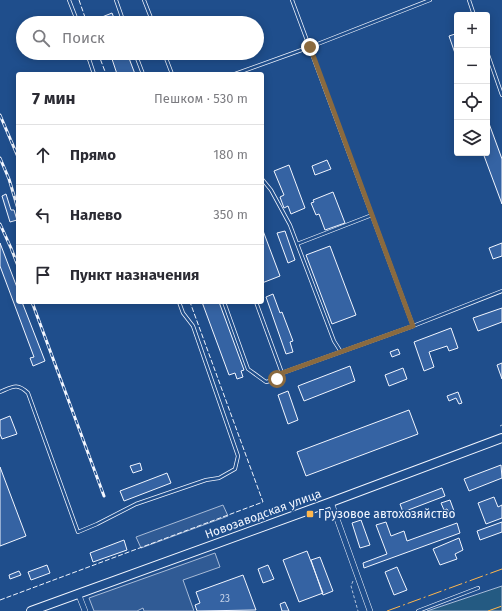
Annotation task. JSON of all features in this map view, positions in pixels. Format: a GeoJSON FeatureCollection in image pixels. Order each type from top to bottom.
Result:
{"type":"FeatureCollection","features":[{"type":"Feature","properties":{"kind":"main road","name":"Новозаводская улица"},"geometry":{"type":"LineString","coordinates":[[31,611],[502,438]]}},
{"type":"Feature","properties":{"kind":"street"},"geometry":{"type":"LineString","coordinates":[[331,502],[370,611]]}},
{"type":"Feature","properties":{"kind":"street"},"geometry":{"type":"LineString","coordinates":[[78,593],[85,611]]}},
{"type":"Feature","properties":{"kind":"lane"},"geometry":{"type":"LineString","coordinates":[[69,0],[75,16]]}},
{"type":"Feature","properties":{"kind":"lane"},"geometry":{"type":"LineString","coordinates":[[116,0],[122,16]]}},
{"type":"Feature","properties":{"kind":"lane"},"geometry":{"type":"LineString","coordinates":[[144,0],[150,16]]}},
{"type":"Feature","properties":{"kind":"lane"},"geometry":{"type":"LineString","coordinates":[[292,0],[413,326]]}},
{"type":"Feature","properties":{"kind":"lane"},"geometry":{"type":"LineString","coordinates":[[241,72],[310,47],[430,0]]}},
{"type":"Feature","properties":{"kind":"lane"},"geometry":{"type":"LineString","coordinates":[[469,0],[473,12]]}},
{"type":"Feature","properties":{"kind":"lane"},"geometry":{"type":"LineString","coordinates":[[89,60],[93,72]]}},
{"type":"Feature","properties":{"kind":"lane"},"geometry":{"type":"LineString","coordinates":[[138,60],[142,72]]}},
{"type":"Feature","properties":{"kind":"lane"},"geometry":{"type":"LineString","coordinates":[[167,60],[171,72]]}},
{"type":"Feature","properties":{"kind":"lane"},"geometry":{"type":"LineString","coordinates":[[490,61],[502,95]]}},
{"type":"Feature","properties":{"kind":"lane"},"geometry":{"type":"LineString","coordinates":[[264,181],[271,190],[290,225],[334,341],[341,352]]}},
{"type":"Feature","properties":{"kind":"lane"},"geometry":{"type":"LineString","coordinates":[[297,244],[372,215]]}},
{"type":"Feature","properties":{"kind":"lane"},"geometry":{"type":"LineString","coordinates":[[225,304],[248,369],[266,382],[277,379],[282,373],[413,326],[502,291]]}},
{"type":"Feature","properties":{"kind":"lane"},"geometry":{"type":"LineString","coordinates":[[0,392],[15,386],[22,387],[28,393],[78,532],[136,504],[206,480],[219,478],[235,469],[238,456],[193,326],[183,313],[180,304]]}},
{"type":"Feature","properties":{"kind":"lane"},"geometry":{"type":"LineString","coordinates":[[257,304],[282,373]]}},
{"type":"Feature","properties":{"kind":"lane"},"geometry":{"type":"LineString","coordinates":[[418,611],[478,588]]}},
{"type":"Feature","properties":{"kind":"path"},"geometry":{"type":"LineString","coordinates":[[356,574],[351,586],[358,611]]}},
{"type":"Feature","properties":{"kind":"shaded area"},"geometry":{"type":"Polygon","coordinates":[[[223,505],[228,516],[141,548],[136,537],[223,505]]]}},
{"type":"Feature","properties":{"kind":"shaded area"},"geometry":{"type":"Polygon","coordinates":[[[215,553],[220,567],[183,580],[194,611],[144,611],[143,608],[137,611],[94,611],[89,598],[215,553]]]}},
{"type":"Feature","properties":{"kind":"shaded area"},"geometry":{"type":"Polygon","coordinates":[[[502,586],[502,611],[427,611],[502,586]]]}},
{"type":"Feature","properties":{"kind":"building"},"geometry":{"type":"Polygon","coordinates":[[[112,13],[113,16],[104,16],[112,13]]]}},
{"type":"Feature","properties":{"kind":"building"},"geometry":{"type":"Polygon","coordinates":[[[454,34],[454,50],[449,36],[454,34]]]}},
{"type":"Feature","properties":{"kind":"building"},"geometry":{"type":"Polygon","coordinates":[[[112,60],[130,60],[134,72],[116,72],[112,60]]]}},
{"type":"Feature","properties":{"kind":"building"},"geometry":{"type":"Polygon","coordinates":[[[490,126],[502,159],[502,204],[484,156],[490,156],[490,126]]]}},
{"type":"Feature","properties":{"kind":"building"},"geometry":{"type":"Polygon","coordinates":[[[327,160],[331,169],[315,175],[312,166],[327,160]]]}},
{"type":"Feature","properties":{"kind":"building"},"geometry":{"type":"Polygon","coordinates":[[[289,165],[305,208],[291,214],[288,206],[284,208],[280,197],[284,195],[274,171],[289,165]]]}},
{"type":"Feature","properties":{"kind":"building"},"geometry":{"type":"Polygon","coordinates":[[[333,192],[345,223],[325,230],[319,214],[316,215],[311,203],[314,202],[313,200],[333,192]]]}},
{"type":"Feature","properties":{"kind":"building"},"geometry":{"type":"Polygon","coordinates":[[[6,194],[11,210],[14,210],[16,220],[10,222],[2,196],[6,194]]]}},
{"type":"Feature","properties":{"kind":"building"},"geometry":{"type":"Polygon","coordinates":[[[285,231],[295,260],[288,263],[277,233],[285,231]]]}},
{"type":"Feature","properties":{"kind":"building"},"geometry":{"type":"Polygon","coordinates":[[[264,233],[280,276],[264,282],[264,233]]]}},
{"type":"Feature","properties":{"kind":"building"},"geometry":{"type":"Polygon","coordinates":[[[0,243],[16,285],[16,304],[23,304],[45,361],[33,366],[30,358],[34,357],[0,266],[0,243]]]}},
{"type":"Feature","properties":{"kind":"building"},"geometry":{"type":"Polygon","coordinates":[[[502,243],[502,256],[493,259],[489,248],[502,243]]]}},
{"type":"Feature","properties":{"kind":"building"},"geometry":{"type":"Polygon","coordinates":[[[330,246],[356,315],[332,324],[306,255],[330,246]]]}},
{"type":"Feature","properties":{"kind":"building"},"geometry":{"type":"Polygon","coordinates":[[[273,294],[280,313],[282,312],[293,341],[290,342],[293,352],[286,354],[266,297],[273,294]]]}},
{"type":"Feature","properties":{"kind":"building"},"geometry":{"type":"Polygon","coordinates":[[[203,304],[220,304],[244,370],[241,371],[243,377],[237,379],[235,373],[229,375],[203,304]]]}},
{"type":"Feature","properties":{"kind":"building"},"geometry":{"type":"Polygon","coordinates":[[[502,308],[502,322],[478,331],[473,318],[502,308]]]}},
{"type":"Feature","properties":{"kind":"building"},"geometry":{"type":"Polygon","coordinates":[[[451,328],[458,348],[449,351],[447,346],[429,352],[434,367],[424,371],[414,342],[451,328]]]}},
{"type":"Feature","properties":{"kind":"building"},"geometry":{"type":"Polygon","coordinates":[[[398,349],[400,354],[392,357],[390,352],[398,349]]]}},
{"type":"Feature","properties":{"kind":"building"},"geometry":{"type":"Polygon","coordinates":[[[502,363],[502,379],[497,365],[502,363]]]}},
{"type":"Feature","properties":{"kind":"building"},"geometry":{"type":"Polygon","coordinates":[[[350,366],[355,381],[304,401],[298,386],[350,366]]]}},
{"type":"Feature","properties":{"kind":"building"},"geometry":{"type":"Polygon","coordinates":[[[403,368],[407,379],[389,386],[385,375],[403,368]]]}},
{"type":"Feature","properties":{"kind":"building"},"geometry":{"type":"Polygon","coordinates":[[[288,391],[298,420],[288,424],[278,395],[288,391]]]}},
{"type":"Feature","properties":{"kind":"building"},"geometry":{"type":"Polygon","coordinates":[[[458,392],[462,403],[459,404],[456,398],[449,401],[447,396],[458,392]]]}},
{"type":"Feature","properties":{"kind":"building"},"geometry":{"type":"Polygon","coordinates":[[[409,410],[418,434],[306,476],[297,452],[409,410]]]}},
{"type":"Feature","properties":{"kind":"building"},"geometry":{"type":"Polygon","coordinates":[[[10,416],[17,434],[2,439],[0,434],[0,420],[10,416]]]}},
{"type":"Feature","properties":{"kind":"building"},"geometry":{"type":"Polygon","coordinates":[[[140,463],[142,470],[133,473],[130,466],[140,463]]]}},
{"type":"Feature","properties":{"kind":"building"},"geometry":{"type":"Polygon","coordinates":[[[501,465],[502,478],[469,491],[464,479],[501,465]]]}},
{"type":"Feature","properties":{"kind":"building"},"geometry":{"type":"Polygon","coordinates":[[[0,467],[26,536],[0,546],[0,467]]]}},
{"type":"Feature","properties":{"kind":"building"},"geometry":{"type":"Polygon","coordinates":[[[167,473],[171,483],[124,501],[120,491],[167,473]]]}},
{"type":"Feature","properties":{"kind":"building"},"geometry":{"type":"Polygon","coordinates":[[[442,488],[445,496],[403,512],[400,504],[442,488]]]}},
{"type":"Feature","properties":{"kind":"building"},"geometry":{"type":"Polygon","coordinates":[[[494,497],[498,507],[502,505],[502,518],[486,524],[478,503],[494,497]]]}},
{"type":"Feature","properties":{"kind":"building"},"geometry":{"type":"Polygon","coordinates":[[[450,500],[454,511],[449,513],[447,509],[444,510],[441,503],[450,500]]]}},
{"type":"Feature","properties":{"kind":"building"},"geometry":{"type":"Polygon","coordinates":[[[361,520],[370,545],[360,548],[352,523],[361,520]]]}},
{"type":"Feature","properties":{"kind":"building"},"geometry":{"type":"Polygon","coordinates":[[[386,522],[391,536],[404,531],[407,541],[457,523],[460,533],[364,568],[363,563],[387,554],[376,525],[386,522]]]}},
{"type":"Feature","properties":{"kind":"building"},"geometry":{"type":"Polygon","coordinates":[[[502,522],[502,532],[480,540],[477,531],[502,522]]]}},
{"type":"Feature","properties":{"kind":"building"},"geometry":{"type":"Polygon","coordinates":[[[459,538],[463,550],[455,554],[457,559],[440,565],[433,549],[459,538]]]}},
{"type":"Feature","properties":{"kind":"building"},"geometry":{"type":"Polygon","coordinates":[[[124,540],[127,550],[93,562],[90,553],[124,540]]]}},
{"type":"Feature","properties":{"kind":"building"},"geometry":{"type":"Polygon","coordinates":[[[307,551],[323,593],[299,602],[283,560],[307,551]]]}},
{"type":"Feature","properties":{"kind":"building"},"geometry":{"type":"Polygon","coordinates":[[[320,557],[333,591],[323,595],[311,560],[320,557]]]}},
{"type":"Feature","properties":{"kind":"building"},"geometry":{"type":"Polygon","coordinates":[[[47,565],[50,573],[31,580],[28,572],[47,565]]]}},
{"type":"Feature","properties":{"kind":"building"},"geometry":{"type":"Polygon","coordinates":[[[268,565],[274,579],[263,583],[258,569],[268,565]]]}},
{"type":"Feature","properties":{"kind":"building"},"geometry":{"type":"Polygon","coordinates":[[[397,567],[407,590],[394,595],[385,572],[397,567]]]}},
{"type":"Feature","properties":{"kind":"building"},"geometry":{"type":"Polygon","coordinates":[[[19,571],[21,575],[10,579],[9,575],[19,571]]]}},
{"type":"Feature","properties":{"kind":"building"},"geometry":{"type":"Polygon","coordinates":[[[243,575],[256,610],[197,611],[195,605],[200,603],[196,592],[243,575]]]}},
{"type":"Feature","properties":{"kind":"building"},"geometry":{"type":"Polygon","coordinates":[[[285,602],[289,611],[282,611],[280,604],[285,602]]]}},
{"type":"Feature","properties":{"kind":"railway"},"geometry":{"type":"LineString","coordinates":[[0,115],[16,152]]}},
{"type":"Feature","properties":{"kind":"railway"},"geometry":{"type":"LineString","coordinates":[[0,158],[9,179],[16,202]]}},
{"type":"Feature","properties":{"kind":"railway"},"geometry":{"type":"LineString","coordinates":[[0,224],[16,261]]}},
{"type":"Feature","properties":{"kind":"railway"},"geometry":{"type":"LineString","coordinates":[[33,304],[104,496]]}},
{"type":"Feature","properties":{"kind":"fence"},"geometry":{"type":"LineString","coordinates":[[79,0],[85,16]]}},
{"type":"Feature","properties":{"kind":"fence"},"geometry":{"type":"LineString","coordinates":[[101,60],[105,72]]}},
{"type":"Feature","properties":{"kind":"fence"},"geometry":{"type":"LineString","coordinates":[[0,600],[263,502],[191,304]]}},
{"type":"Feature","properties":{"kind":"power"},"geometry":{"type":"LineString","coordinates":[[387,611],[502,569]]}},
{"type":"Feature","properties":{"kind":"power"},"geometry":{"type":"LineString","coordinates":[[488,611],[502,606]]}},
{"type":"Feature","properties":{"kind":"place","name":"Грузовое автохозяйство"},"geometry":{"type":"Point","coordinates":[310,514]}},
{"type":"Feature","properties":{"kind":"route"},"geometry":{"type":"LineString","coordinates":[[277,379],[282,373],[413,326],[310,47]]}}]}
